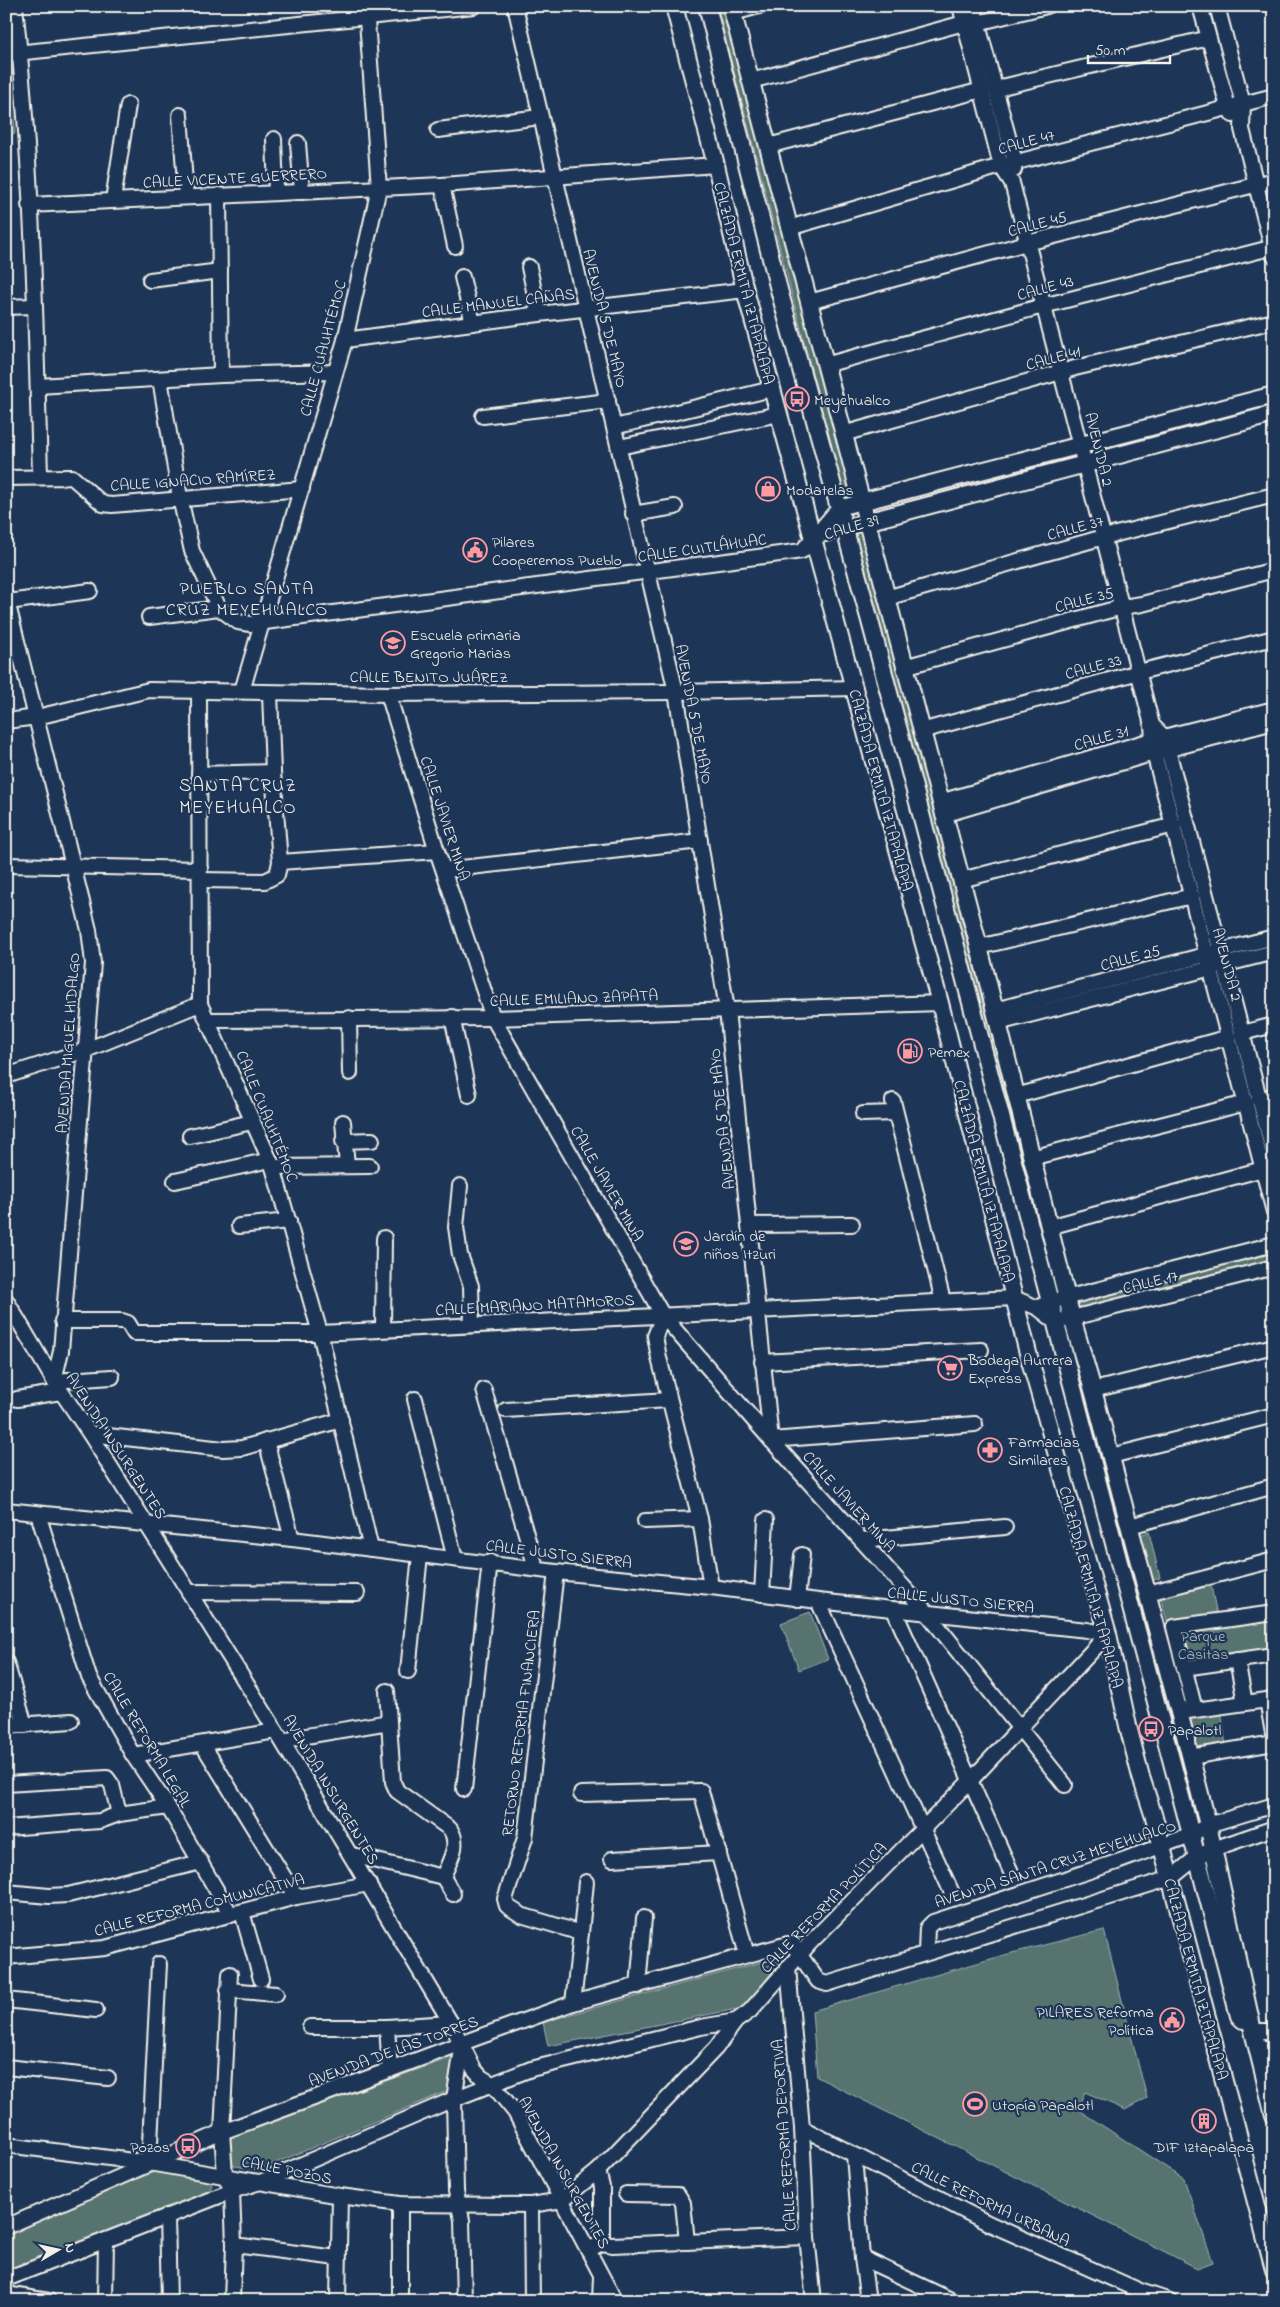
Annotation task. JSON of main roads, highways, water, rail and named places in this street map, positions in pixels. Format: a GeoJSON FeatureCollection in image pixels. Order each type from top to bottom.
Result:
{"type":"FeatureCollection","features":[{"type":"Feature","properties":{"kind":"main road","name":"CALZADA ERMITA IZTAPALAPA"},"geometry":{"type":"LineString","coordinates":[[674,6],[716,165],[745,290],[940,1003],[1014,1298],[1108,1634],[1128,1726],[1171,1878],[1274,2270]]}},
{"type":"Feature","properties":{"kind":"main road","name":"CALZADA ERMITA IZTAPALAPA"},"geometry":{"type":"LineString","coordinates":[[707,6],[776,277],[839,508],[1044,1305],[1056,1322],[1239,2016],[1253,2031]]}},
{"type":"Feature","properties":{"kind":"main road","name":"CALZADA ERMITA IZTAPALAPA"},"geometry":{"type":"LineString","coordinates":[[732,10],[979,948],[1072,1318],[1148,1593],[1187,1711],[1190,1757],[1208,1825],[1253,2031],[1274,2115]]}},
{"type":"Feature","properties":{"kind":"main road","name":"CALLE 39"},"geometry":{"type":"LineString","coordinates":[[861,502],[1274,395]]}},
{"type":"Feature","properties":{"kind":"main road","name":"CALLE 39"},"geometry":{"type":"LineString","coordinates":[[866,522],[1274,414]]}},
{"type":"Feature","properties":{"kind":"place","name":"Meyehualco"},"geometry":{"type":"Point","coordinates":[797,399]}},
{"type":"Feature","properties":{"kind":"place","name":"Modatelas"},"geometry":{"type":"Point","coordinates":[768,489]}},
{"type":"Feature","properties":{"kind":"place","name":"Pilares Cooperemos Pueblo"},"geometry":{"type":"Point","coordinates":[475,550]}},
{"type":"Feature","properties":{"kind":"place","name":"Escuela primaria Gregorio Marias"},"geometry":{"type":"Point","coordinates":[393,643]}},
{"type":"Feature","properties":{"kind":"place","name":"Pemex"},"geometry":{"type":"Point","coordinates":[910,1051]}},
{"type":"Feature","properties":{"kind":"place","name":"Jardín de niños Itzuri"},"geometry":{"type":"Point","coordinates":[686,1244]}},
{"type":"Feature","properties":{"kind":"place","name":"Bodega Aurrera Express"},"geometry":{"type":"Point","coordinates":[950,1368]}},
{"type":"Feature","properties":{"kind":"place","name":"Farmacias Similares"},"geometry":{"type":"Point","coordinates":[990,1450]}},
{"type":"Feature","properties":{"kind":"place","name":"Papalotl"},"geometry":{"type":"Point","coordinates":[1151,1729]}},
{"type":"Feature","properties":{"kind":"place","name":"PILARES Reforma Política"},"geometry":{"type":"Point","coordinates":[1172,2020]}},
{"type":"Feature","properties":{"kind":"place","name":"Utopía Papalotl"},"geometry":{"type":"Point","coordinates":[975,2104]}},
{"type":"Feature","properties":{"kind":"place","name":"DIF Iztapalapa"},"geometry":{"type":"Point","coordinates":[1204,2121]}},
{"type":"Feature","properties":{"kind":"place","name":"Pozos"},"geometry":{"type":"Point","coordinates":[188,2146]}},
{"type":"Feature","properties":{"kind":"district","name":"PUEBLO SANTA CRUZ MEYEHUALCO"},"geometry":{"type":"Point","coordinates":[247,598]}},
{"type":"Feature","properties":{"kind":"district","name":"SANTA CRUZ MEYEHUALCO"},"geometry":{"type":"Point","coordinates":[238,795]}},
{"type":"Feature","properties":{"kind":"park label","name":"Parque Casitas"},"geometry":{"type":"Point","coordinates":[1203,1644]}}]}
